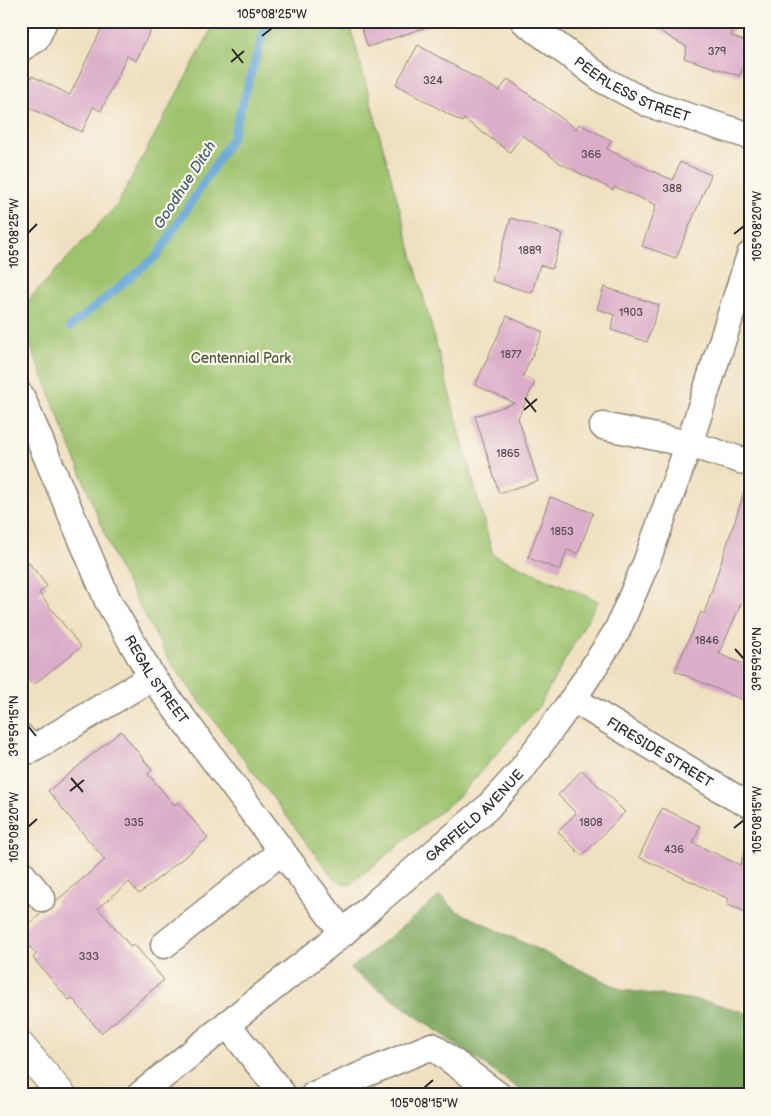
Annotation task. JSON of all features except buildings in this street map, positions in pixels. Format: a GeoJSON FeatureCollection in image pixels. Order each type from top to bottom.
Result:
{"type":"FeatureCollection","features":[{"type":"Feature","properties":{"kind":"main road"},"geometry":{"type":"LineString","coordinates":[[21,1046],[62,1095]]}},
{"type":"Feature","properties":{"kind":"street"},"geometry":{"type":"LineString","coordinates":[[21,48],[36,39],[44,21]]}},
{"type":"Feature","properties":{"kind":"street","name":"PEERLESS STREET"},"geometry":{"type":"LineString","coordinates":[[524,21],[605,81],[648,104],[750,136]]}},
{"type":"Feature","properties":{"kind":"street","name":"GARFIELD AVENUE"},"geometry":{"type":"LineString","coordinates":[[140,1095],[343,933],[487,808],[520,772],[573,699],[617,631],[646,563],[689,444],[750,255]]}},
{"type":"Feature","properties":{"kind":"street","name":"REGAL STREET"},"geometry":{"type":"LineString","coordinates":[[21,396],[29,436],[108,600],[152,677],[343,933]]}},
{"type":"Feature","properties":{"kind":"street"},"geometry":{"type":"LineString","coordinates":[[603,426],[689,444],[750,463]]}},
{"type":"Feature","properties":{"kind":"street"},"geometry":{"type":"LineString","coordinates":[[25,749],[152,677]]}},
{"type":"Feature","properties":{"kind":"street","name":"FIRESIDE STREET"},"geometry":{"type":"LineString","coordinates":[[573,699],[734,797],[750,804]]}},
{"type":"Feature","properties":{"kind":"street"},"geometry":{"type":"LineString","coordinates":[[164,945],[282,851]]}},
{"type":"Feature","properties":{"kind":"street"},"geometry":{"type":"LineString","coordinates":[[21,874],[42,898]]}},
{"type":"Feature","properties":{"kind":"street"},"geometry":{"type":"LineString","coordinates":[[227,1024],[283,1095]]}},
{"type":"Feature","properties":{"kind":"street"},"geometry":{"type":"LineString","coordinates":[[314,1095],[432,1046],[498,1095]]}},
{"type":"Feature","properties":{"kind":"green space","name":"Centennial Park"},"geometry":{"type":"Polygon","coordinates":[[[216,21],[349,21],[493,555],[598,601],[539,706],[459,796],[350,885],[335,880],[172,665],[117,565],[21,321],[21,308],[117,205],[216,21]]]}},
{"type":"Feature","properties":{"kind":"green space"},"geometry":{"type":"Polygon","coordinates":[[[440,896],[457,911],[623,990],[710,1002],[750,1014],[750,1095],[527,1095],[350,969],[440,896]]]}},
{"type":"Feature","properties":{"kind":"waterway","name":"Goodhue Ditch"},"geometry":{"type":"LineString","coordinates":[[70,327],[157,256],[232,138],[267,21]]}}]}
